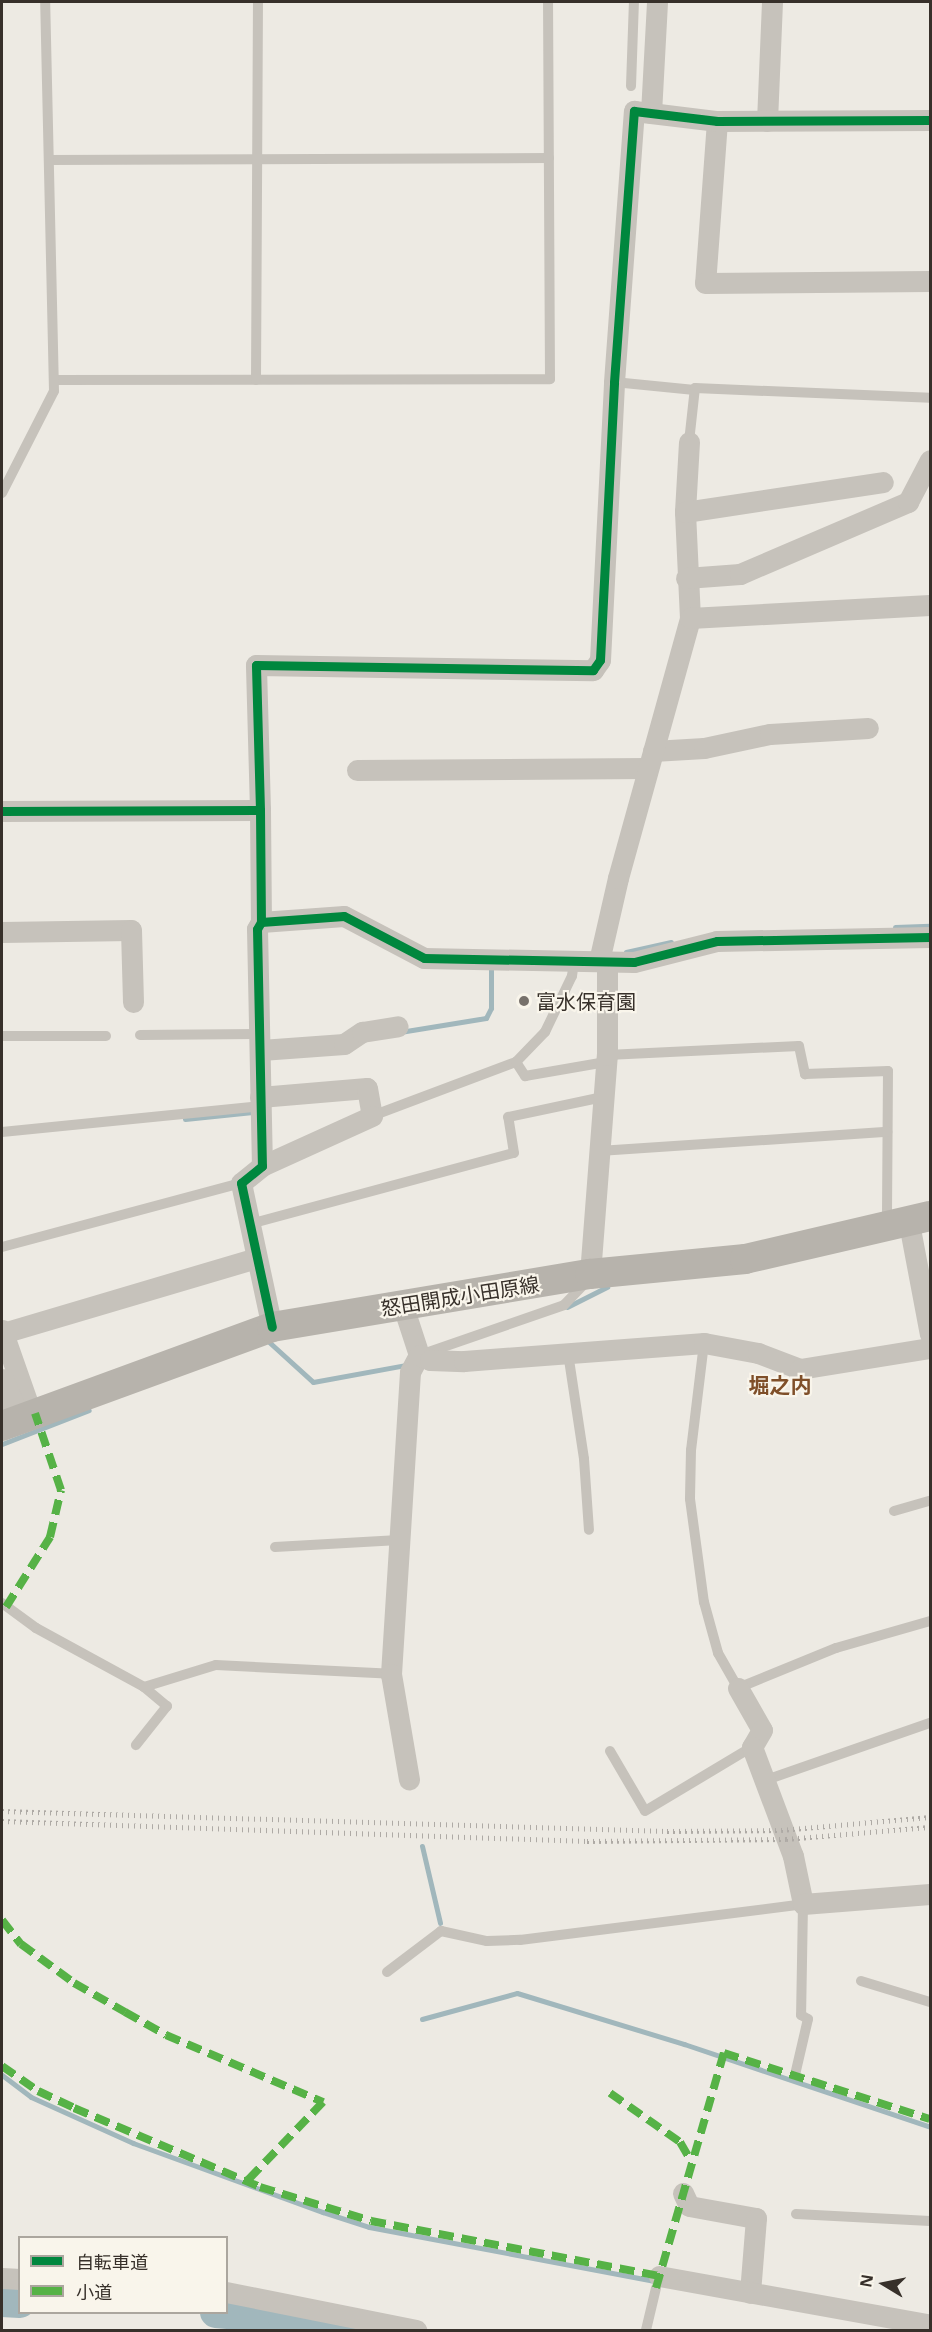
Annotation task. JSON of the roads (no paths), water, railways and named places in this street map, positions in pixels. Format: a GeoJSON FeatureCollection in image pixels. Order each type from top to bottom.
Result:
{"type":"FeatureCollection","features":[{"type":"Feature","properties":{"kind":"main road","name":"怒田開成小田原線"},"geometry":{"type":"LineString","coordinates":[[17,1420],[272,1327],[590,1275],[745,1258],[910,1224]]}},
{"type":"Feature","properties":{"kind":"street"},"geometry":{"type":"LineString","coordinates":[[651,113],[657,2]]}},
{"type":"Feature","properties":{"kind":"street"},"geometry":{"type":"LineString","coordinates":[[767,121],[772,2]]}},
{"type":"Feature","properties":{"kind":"street"},"geometry":{"type":"LineString","coordinates":[[262,1166],[257,928],[261,922],[260,810],[256,665],[593,670],[600,660],[614,382],[634,111],[717,121],[930,120]]}},
{"type":"Feature","properties":{"kind":"street"},"geometry":{"type":"LineString","coordinates":[[717,121],[705,283],[930,281]]}},
{"type":"Feature","properties":{"kind":"street"},"geometry":{"type":"LineString","coordinates":[[590,1275],[606,1058],[603,961],[650,760],[690,618],[686,578],[685,512],[689,442]]}},
{"type":"Feature","properties":{"kind":"street"},"geometry":{"type":"LineString","coordinates":[[686,578],[740,574],[908,502],[930,460]]}},
{"type":"Feature","properties":{"kind":"street"},"geometry":{"type":"LineString","coordinates":[[685,512],[883,482]]}},
{"type":"Feature","properties":{"kind":"street"},"geometry":{"type":"LineString","coordinates":[[690,618],[930,605]]}},
{"type":"Feature","properties":{"kind":"street"},"geometry":{"type":"LineString","coordinates":[[357,770],[650,760],[770,734],[868,728]]}},
{"type":"Feature","properties":{"kind":"street"},"geometry":{"type":"LineString","coordinates":[[2,811],[260,810]]}},
{"type":"Feature","properties":{"kind":"street"},"geometry":{"type":"LineString","coordinates":[[261,922],[344,916],[424,958],[634,962],[717,941],[930,937]]}},
{"type":"Feature","properties":{"kind":"street"},"geometry":{"type":"LineString","coordinates":[[2,932],[131,930],[133,1002]]}},
{"type":"Feature","properties":{"kind":"street"},"geometry":{"type":"LineString","coordinates":[[261,1042],[344,1044],[362,1032],[398,1026]]}},
{"type":"Feature","properties":{"kind":"street"},"geometry":{"type":"LineString","coordinates":[[261,1101],[367,1088],[372,1116],[262,1166],[241,1183],[272,1327]]}},
{"type":"Feature","properties":{"kind":"street"},"geometry":{"type":"LineString","coordinates":[[910,1224],[930,1334]]}},
{"type":"Feature","properties":{"kind":"street"},"geometry":{"type":"LineString","coordinates":[[17,1420],[2,1331],[256,1258]]}},
{"type":"Feature","properties":{"kind":"street"},"geometry":{"type":"LineString","coordinates":[[403,1306],[419,1356],[410,1372],[391,1674],[409,1779]]}},
{"type":"Feature","properties":{"kind":"street"},"geometry":{"type":"LineString","coordinates":[[419,1356],[430,1360],[464,1361],[704,1343],[758,1353],[800,1369],[930,1348]]}},
{"type":"Feature","properties":{"kind":"street"},"geometry":{"type":"LineString","coordinates":[[2,1382],[17,1420]]}},
{"type":"Feature","properties":{"kind":"street"},"geometry":{"type":"LineString","coordinates":[[738,1688],[762,1730],[752,1747],[793,1856],[804,1904],[930,1894]]}},
{"type":"Feature","properties":{"kind":"street"},"geometry":{"type":"LineString","coordinates":[[683,2193],[689,2206],[756,2218],[750,2293]]}},
{"type":"Feature","properties":{"kind":"street"},"geometry":{"type":"LineString","coordinates":[[2,2278],[18,2279]]}},
{"type":"Feature","properties":{"kind":"street"},"geometry":{"type":"LineString","coordinates":[[658,2282],[750,2293],[930,2325]]}},
{"type":"Feature","properties":{"kind":"street"},"geometry":{"type":"LineString","coordinates":[[228,2292],[416,2331]]}},
{"type":"Feature","properties":{"kind":"lane"},"geometry":{"type":"LineString","coordinates":[[2,493],[54,391],[45,2]]}},
{"type":"Feature","properties":{"kind":"lane"},"geometry":{"type":"LineString","coordinates":[[256,380],[258,2]]}},
{"type":"Feature","properties":{"kind":"lane"},"geometry":{"type":"LineString","coordinates":[[54,380],[550,379],[548,2]]}},
{"type":"Feature","properties":{"kind":"lane"},"geometry":{"type":"LineString","coordinates":[[631,86],[634,2]]}},
{"type":"Feature","properties":{"kind":"lane"},"geometry":{"type":"LineString","coordinates":[[49,160],[549,158]]}},
{"type":"Feature","properties":{"kind":"lane"},"geometry":{"type":"LineString","coordinates":[[614,382],[695,390],[930,398]]}},
{"type":"Feature","properties":{"kind":"lane"},"geometry":{"type":"LineString","coordinates":[[689,442],[695,390]]}},
{"type":"Feature","properties":{"kind":"lane"},"geometry":{"type":"LineString","coordinates":[[372,1116],[516,1062],[544,1032],[572,976],[574,961]]}},
{"type":"Feature","properties":{"kind":"lane"},"geometry":{"type":"LineString","coordinates":[[2,1036],[106,1035]]}},
{"type":"Feature","properties":{"kind":"lane"},"geometry":{"type":"LineString","coordinates":[[140,1035],[261,1042]]}},
{"type":"Feature","properties":{"kind":"lane"},"geometry":{"type":"LineString","coordinates":[[516,1062],[525,1076],[606,1058],[799,1046],[805,1074],[888,1071],[887,1132],[910,1224]]}},
{"type":"Feature","properties":{"kind":"lane"},"geometry":{"type":"LineString","coordinates":[[249,1224],[514,1153],[508,1117],[603,1097]]}},
{"type":"Feature","properties":{"kind":"lane"},"geometry":{"type":"LineString","coordinates":[[2,1132],[261,1101]]}},
{"type":"Feature","properties":{"kind":"lane"},"geometry":{"type":"LineString","coordinates":[[599,1151],[887,1132]]}},
{"type":"Feature","properties":{"kind":"lane"},"geometry":{"type":"LineString","coordinates":[[2,1247],[241,1183]]}},
{"type":"Feature","properties":{"kind":"lane"},"geometry":{"type":"LineString","coordinates":[[419,1356],[564,1305],[584,1288],[590,1275]]}},
{"type":"Feature","properties":{"kind":"lane"},"geometry":{"type":"LineString","coordinates":[[704,1343],[691,1450],[690,1499],[704,1602],[717,1653],[738,1688],[836,1648],[930,1621]]}},
{"type":"Feature","properties":{"kind":"lane"},"geometry":{"type":"LineString","coordinates":[[568,1353],[584,1459],[589,1530]]}},
{"type":"Feature","properties":{"kind":"lane"},"geometry":{"type":"LineString","coordinates":[[894,1511],[930,1501]]}},
{"type":"Feature","properties":{"kind":"lane"},"geometry":{"type":"LineString","coordinates":[[275,1547],[399,1540]]}},
{"type":"Feature","properties":{"kind":"lane"},"geometry":{"type":"LineString","coordinates":[[2,1603],[36,1628],[144,1687],[167,1706],[136,1745]]}},
{"type":"Feature","properties":{"kind":"lane"},"geometry":{"type":"LineString","coordinates":[[144,1687],[216,1665],[391,1674]]}},
{"type":"Feature","properties":{"kind":"lane"},"geometry":{"type":"LineString","coordinates":[[766,1780],[930,1723]]}},
{"type":"Feature","properties":{"kind":"lane"},"geometry":{"type":"LineString","coordinates":[[610,1751],[645,1811],[752,1747]]}},
{"type":"Feature","properties":{"kind":"lane"},"geometry":{"type":"LineString","coordinates":[[387,1972],[441,1931],[487,1941],[520,1940],[804,1904],[801,2015],[808,2019],[795,2075]]}},
{"type":"Feature","properties":{"kind":"lane"},"geometry":{"type":"LineString","coordinates":[[861,1981],[930,2002]]}},
{"type":"Feature","properties":{"kind":"lane"},"geometry":{"type":"LineString","coordinates":[[796,2214],[930,2221]]}},
{"type":"Feature","properties":{"kind":"lane"},"geometry":{"type":"LineString","coordinates":[[646,2331],[658,2282]]}},
{"type":"Feature","properties":{"kind":"waterway"},"geometry":{"type":"LineString","coordinates":[[895,927],[930,926]]}},
{"type":"Feature","properties":{"kind":"waterway"},"geometry":{"type":"LineString","coordinates":[[626,952],[671,942]]}},
{"type":"Feature","properties":{"kind":"waterway"},"geometry":{"type":"LineString","coordinates":[[400,1032],[486,1018],[491,1008],[491,963]]}},
{"type":"Feature","properties":{"kind":"waterway"},"geometry":{"type":"LineString","coordinates":[[185,1119],[253,1112]]}},
{"type":"Feature","properties":{"kind":"waterway"},"geometry":{"type":"LineString","coordinates":[[567,1307],[607,1287]]}},
{"type":"Feature","properties":{"kind":"waterway"},"geometry":{"type":"LineString","coordinates":[[269,1342],[313,1382],[406,1365]]}},
{"type":"Feature","properties":{"kind":"waterway"},"geometry":{"type":"LineString","coordinates":[[2,1444],[89,1410]]}},
{"type":"Feature","properties":{"kind":"waterway"},"geometry":{"type":"LineString","coordinates":[[422,1846],[440,1923]]}},
{"type":"Feature","properties":{"kind":"waterway"},"geometry":{"type":"LineString","coordinates":[[422,2019],[517,1993],[684,2044],[930,2127]]}},
{"type":"Feature","properties":{"kind":"waterway"},"geometry":{"type":"LineString","coordinates":[[2,2075],[31,2097],[133,2143],[369,2227],[656,2281]]}},
{"type":"Feature","properties":{"kind":"waterway"},"geometry":{"type":"LineString","coordinates":[[2,2301],[18,2302]]}},
{"type":"Feature","properties":{"kind":"waterway"},"geometry":{"type":"LineString","coordinates":[[228,2313],[284,2318],[341,2330]]}},
{"type":"Feature","properties":{"kind":"railway"},"geometry":{"type":"LineString","coordinates":[[2,1811],[667,1831],[781,1830],[930,1817]]}},
{"type":"Feature","properties":{"kind":"railway"},"geometry":{"type":"LineString","coordinates":[[2,1821],[587,1841],[786,1839],[930,1827]]}},
{"type":"Feature","properties":{"kind":"place","name":"富水保育園"},"geometry":{"type":"Point","coordinates":[524,1001]}},
{"type":"Feature","properties":{"kind":"district","name":"堀之内"},"geometry":{"type":"Point","coordinates":[780,1385]}}]}
